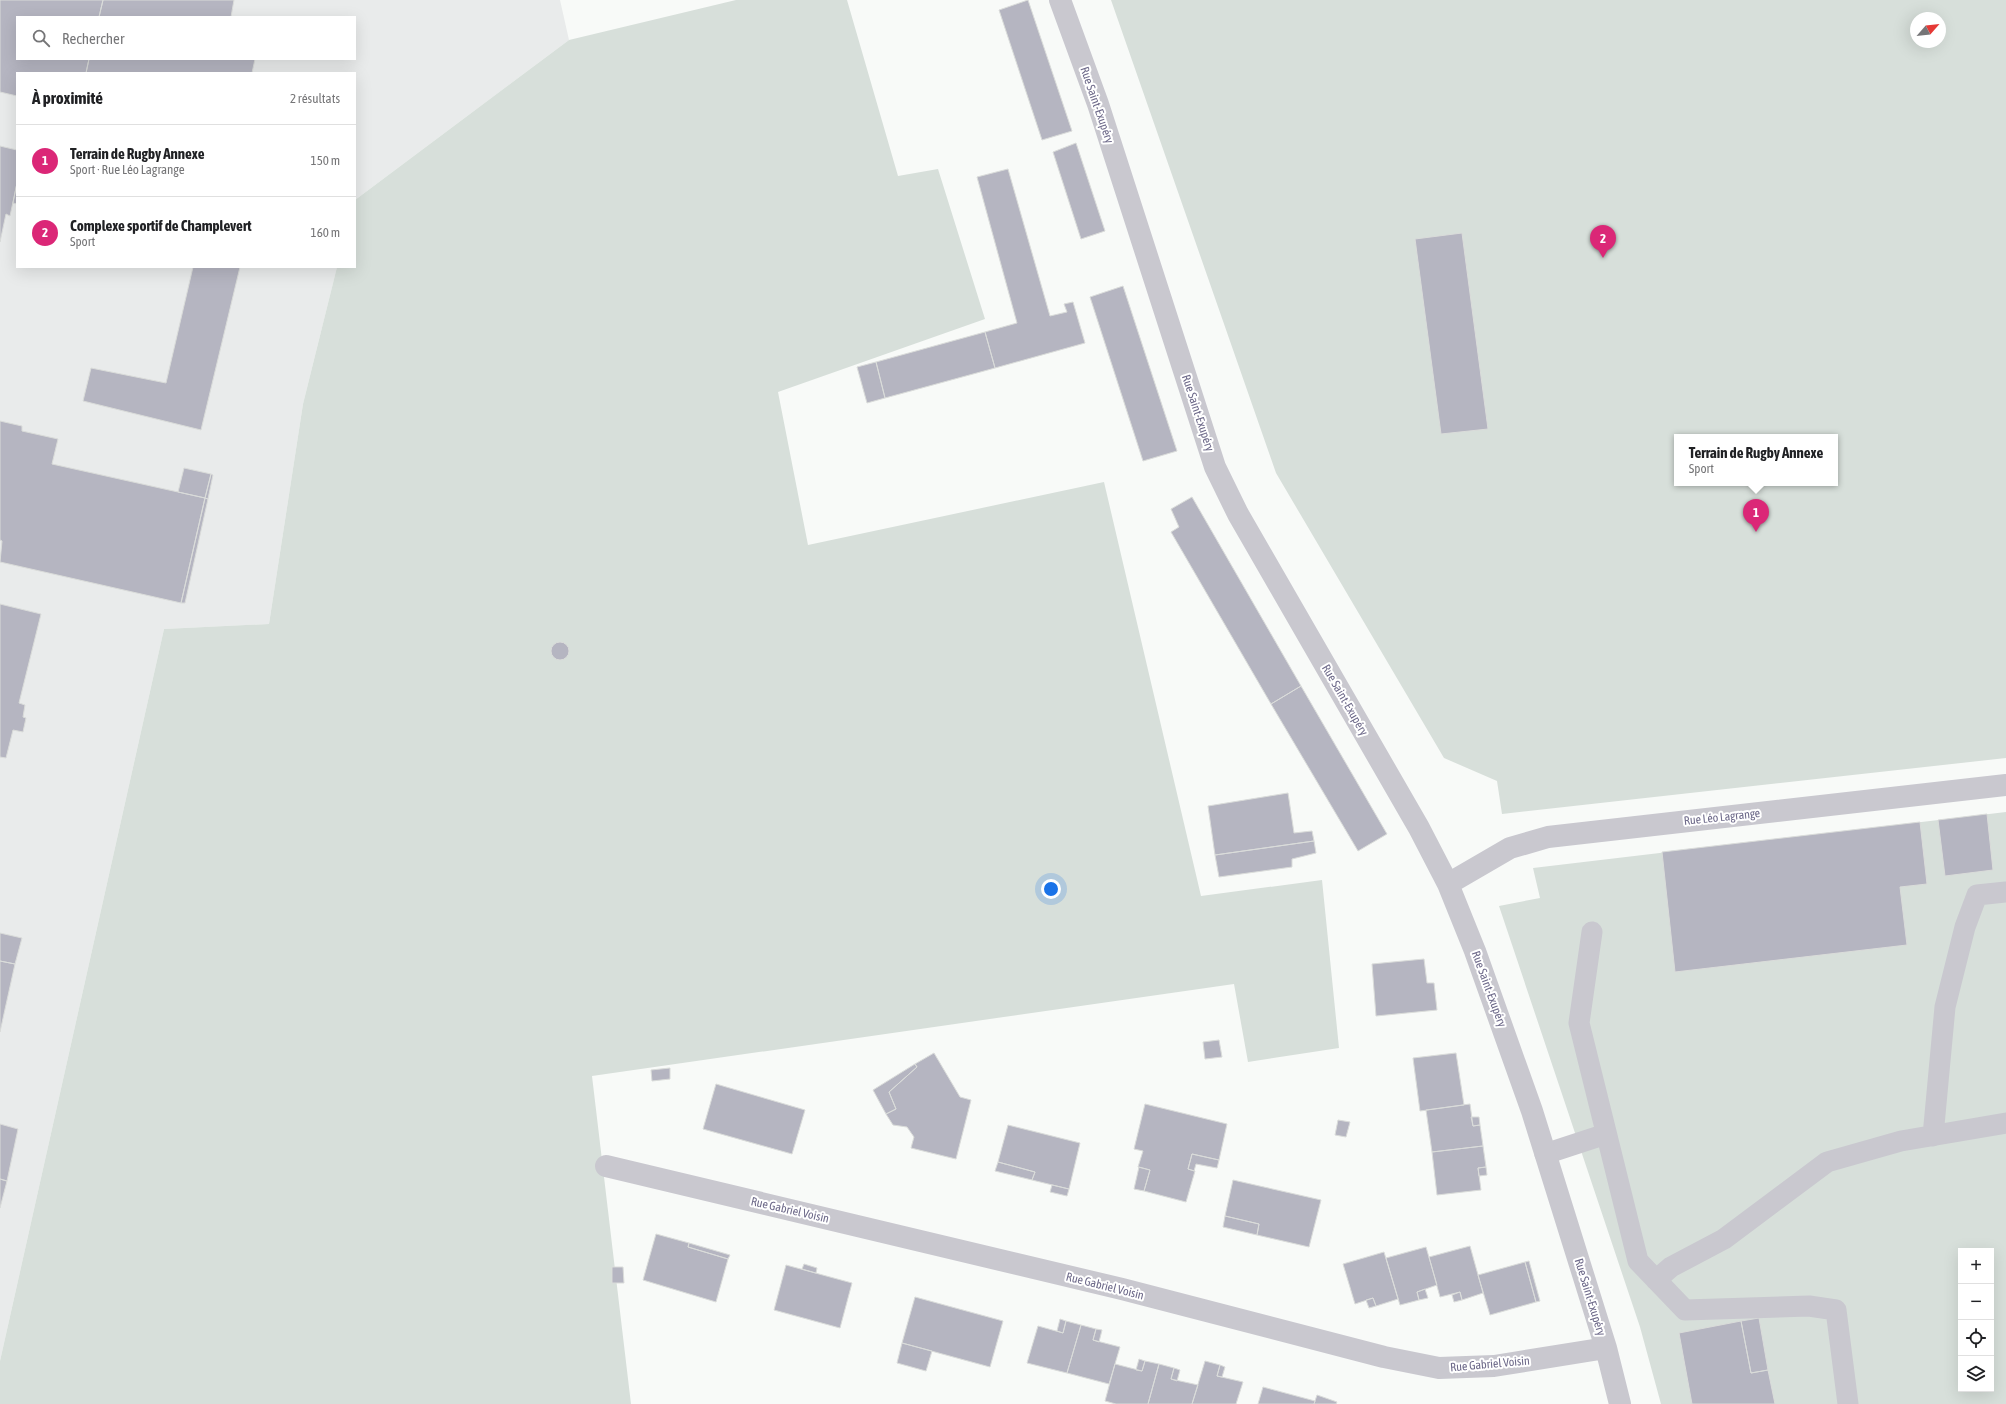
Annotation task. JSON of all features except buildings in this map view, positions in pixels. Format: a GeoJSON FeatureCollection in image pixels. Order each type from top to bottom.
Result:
{"type":"FeatureCollection","features":[{"type":"Feature","properties":{"kind":"street","name":"Rue Saint-Exupéry"},"geometry":{"type":"LineString","coordinates":[[1060,0],[1098,104],[1215,467],[1238,514],[1419,828],[1448,884],[1475,951],[1546,1154],[1606,1348],[1620,1404]]}},
{"type":"Feature","properties":{"kind":"street","name":"Rue Léo Lagrange"},"geometry":{"type":"LineString","coordinates":[[1448,884],[1510,848],[1548,837],[2006,785]]}},
{"type":"Feature","properties":{"kind":"street","name":"Rue Gabriel Voisin"},"geometry":{"type":"LineString","coordinates":[[606,1166],[1122,1289],[1384,1357],[1439,1368],[1494,1366],[1606,1348]]}},
{"type":"Feature","properties":{"kind":"lane"},"geometry":{"type":"LineString","coordinates":[[1933,1136],[1945,1007],[1965,926],[1978,895],[2006,892]]}},
{"type":"Feature","properties":{"kind":"lane"},"geometry":{"type":"LineString","coordinates":[[1592,932],[1579,1023],[1638,1261],[1685,1310],[1809,1306],[1836,1310],[1848,1404]]}},
{"type":"Feature","properties":{"kind":"lane"},"geometry":{"type":"LineString","coordinates":[[1656,1280],[1671,1267],[1724,1239],[1827,1162],[1901,1141],[2006,1123]]}},
{"type":"Feature","properties":{"kind":"lane"},"geometry":{"type":"LineString","coordinates":[[1546,1154],[1606,1134]]}},
{"type":"Feature","properties":{"kind":"shaded area"},"geometry":{"type":"Polygon","coordinates":[[[0,0],[560,0],[569,40],[356,199],[356,72],[16,72],[16,268],[337,268],[303,404],[269,624],[164,629],[0,1361],[0,0]]]}},
{"type":"Feature","properties":{"kind":"shaded area"},"geometry":{"type":"Polygon","coordinates":[[[736,0],[847,0],[898,176],[938,169],[985,319],[778,392],[808,545],[1104,482],[1201,896],[1322,880],[1339,1048],[1248,1062],[1234,984],[592,1076],[631,1404],[0,1404],[0,1361],[164,629],[269,624],[303,404],[337,268],[356,268],[356,199],[569,40],[736,0]]]}},
{"type":"Feature","properties":{"kind":"shaded area"},"geometry":{"type":"Polygon","coordinates":[[[1111,0],[2006,0],[2006,758],[1502,814],[1497,781],[1444,758],[1276,473],[1111,0]]]}},
{"type":"Feature","properties":{"kind":"shaded area"},"geometry":{"type":"Polygon","coordinates":[[[2006,812],[2006,1404],[1661,1404],[1640,1327],[1499,906],[1540,898],[1533,868],[2006,812]]]}},
{"type":"Feature","properties":{"kind":"place","name":"Complexe sportif de Champlevert"},"geometry":{"type":"Point","coordinates":[1603,258]}},
{"type":"Feature","properties":{"kind":"place","name":"Terrain de Rugby Annexe"},"geometry":{"type":"Point","coordinates":[1756,532]}}]}
